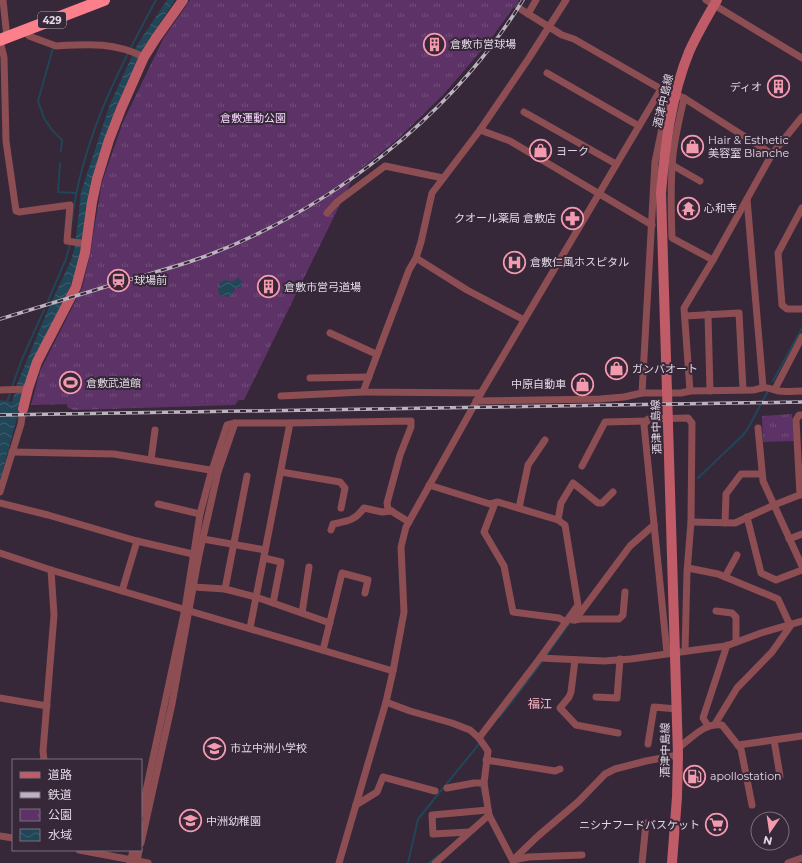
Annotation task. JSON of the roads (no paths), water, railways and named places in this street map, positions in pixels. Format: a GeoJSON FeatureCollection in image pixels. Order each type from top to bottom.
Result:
{"type":"FeatureCollection","features":[{"type":"Feature","properties":{"kind":"highway","name":"429"},"geometry":{"type":"LineString","coordinates":[[2,40],[104,0]]}},
{"type":"Feature","properties":{"kind":"main road"},"geometry":{"type":"LineString","coordinates":[[23,409],[27,389],[37,362],[74,292],[82,269],[92,202],[109,140],[121,109],[143,56],[183,0]]}},
{"type":"Feature","properties":{"kind":"main road","name":"酒津中島線"},"geometry":{"type":"LineString","coordinates":[[672,863],[677,797],[678,752],[661,194],[664,153],[678,98],[682,73],[689,53],[712,2]]}},
{"type":"Feature","properties":{"kind":"street"},"geometry":{"type":"LineString","coordinates":[[3,0],[2,40],[4,57],[6,141],[16,211],[19,212],[70,205],[67,241],[85,243]]}},
{"type":"Feature","properties":{"kind":"street"},"geometry":{"type":"LineString","coordinates":[[536,0],[525,12],[562,36],[574,39],[678,98],[772,154]]}},
{"type":"Feature","properties":{"kind":"street"},"geometry":{"type":"LineString","coordinates":[[363,392],[376,354],[409,270],[416,258],[432,193],[480,130],[566,0]]}},
{"type":"Feature","properties":{"kind":"street"},"geometry":{"type":"LineString","coordinates":[[712,2],[802,58]]}},
{"type":"Feature","properties":{"kind":"street"},"geometry":{"type":"LineString","coordinates":[[25,30],[28,36],[56,46],[94,44],[107,45],[131,51],[143,56]]}},
{"type":"Feature","properties":{"kind":"street"},"geometry":{"type":"LineString","coordinates":[[547,73],[639,126]]}},
{"type":"Feature","properties":{"kind":"street"},"geometry":{"type":"LineString","coordinates":[[339,863],[386,702],[393,671],[404,612],[401,547],[406,527],[476,401],[598,193],[662,89]]}},
{"type":"Feature","properties":{"kind":"street"},"geometry":{"type":"LineString","coordinates":[[678,98],[670,199],[672,238],[713,260]]}},
{"type":"Feature","properties":{"kind":"street"},"geometry":{"type":"LineString","coordinates":[[642,393],[654,180],[658,146],[667,104],[678,98]]}},
{"type":"Feature","properties":{"kind":"street"},"geometry":{"type":"LineString","coordinates":[[524,112],[616,164]]}},
{"type":"Feature","properties":{"kind":"street"},"geometry":{"type":"LineString","coordinates":[[690,391],[684,308],[713,260],[772,154],[801,120]]}},
{"type":"Feature","properties":{"kind":"street"},"geometry":{"type":"LineString","coordinates":[[480,130],[510,141],[652,225]]}},
{"type":"Feature","properties":{"kind":"street"},"geometry":{"type":"LineString","coordinates":[[672,165],[700,181]]}},
{"type":"Feature","properties":{"kind":"street"},"geometry":{"type":"LineString","coordinates":[[327,213],[337,202],[386,166],[443,178]]}},
{"type":"Feature","properties":{"kind":"street"},"geometry":{"type":"LineString","coordinates":[[747,199],[763,387]]}},
{"type":"Feature","properties":{"kind":"street"},"geometry":{"type":"LineString","coordinates":[[802,208],[778,253],[782,305],[787,309],[802,309]]}},
{"type":"Feature","properties":{"kind":"street"},"geometry":{"type":"LineString","coordinates":[[416,258],[467,290],[524,320]]}},
{"type":"Feature","properties":{"kind":"street"},"geometry":{"type":"LineString","coordinates":[[685,316],[739,313],[743,390]]}},
{"type":"Feature","properties":{"kind":"street"},"geometry":{"type":"LineString","coordinates":[[708,314],[710,391]]}},
{"type":"Feature","properties":{"kind":"street"},"geometry":{"type":"LineString","coordinates":[[330,333],[376,354]]}},
{"type":"Feature","properties":{"kind":"street"},"geometry":{"type":"LineString","coordinates":[[774,389],[802,337]]}},
{"type":"Feature","properties":{"kind":"street"},"geometry":{"type":"LineString","coordinates":[[794,351],[802,351]]}},
{"type":"Feature","properties":{"kind":"street"},"geometry":{"type":"LineString","coordinates":[[310,378],[368,377]]}},
{"type":"Feature","properties":{"kind":"street"},"geometry":{"type":"LineString","coordinates":[[476,401],[600,399],[624,397],[642,393],[754,390],[763,387],[780,391],[802,391]]}},
{"type":"Feature","properties":{"kind":"street"},"geometry":{"type":"LineString","coordinates":[[0,390],[10,388],[27,389]]}},
{"type":"Feature","properties":{"kind":"street"},"geometry":{"type":"LineString","coordinates":[[281,396],[363,392],[481,393]]}},
{"type":"Feature","properties":{"kind":"street"},"geometry":{"type":"LineString","coordinates":[[0,492],[1,481],[21,424],[23,409]]}},
{"type":"Feature","properties":{"kind":"street"},"geometry":{"type":"LineString","coordinates":[[691,522],[735,523],[774,505],[801,495],[800,459],[796,420],[802,415]]}},
{"type":"Feature","properties":{"kind":"street"},"geometry":{"type":"LineString","coordinates":[[582,466],[605,422],[688,418],[692,423],[691,522],[688,568],[676,652]]}},
{"type":"Feature","properties":{"kind":"street"},"geometry":{"type":"LineString","coordinates":[[142,810],[187,609],[194,587],[200,514],[215,471],[235,423],[411,421],[387,503],[388,509],[409,522]]}},
{"type":"Feature","properties":{"kind":"street"},"geometry":{"type":"LineString","coordinates":[[647,421],[644,425],[654,525],[676,652]]}},
{"type":"Feature","properties":{"kind":"street"},"geometry":{"type":"LineString","coordinates":[[250,628],[290,423]]}},
{"type":"Feature","properties":{"kind":"street"},"geometry":{"type":"LineString","coordinates":[[758,428],[763,481],[802,566]]}},
{"type":"Feature","properties":{"kind":"street"},"geometry":{"type":"LineString","coordinates":[[151,460],[155,430]]}},
{"type":"Feature","properties":{"kind":"street"},"geometry":{"type":"LineString","coordinates":[[519,508],[528,465],[545,440]]}},
{"type":"Feature","properties":{"kind":"street"},"geometry":{"type":"LineString","coordinates":[[12,452],[114,454],[215,471]]}},
{"type":"Feature","properties":{"kind":"street"},"geometry":{"type":"LineString","coordinates":[[142,839],[172,704],[196,554],[203,540],[215,471]]}},
{"type":"Feature","properties":{"kind":"street"},"geometry":{"type":"LineString","coordinates":[[281,472],[340,482],[345,488],[341,508]]}},
{"type":"Feature","properties":{"kind":"street"},"geometry":{"type":"LineString","coordinates":[[725,523],[726,494],[741,474],[762,474]]}},
{"type":"Feature","properties":{"kind":"street"},"geometry":{"type":"LineString","coordinates":[[224,589],[247,476]]}},
{"type":"Feature","properties":{"kind":"street"},"geometry":{"type":"LineString","coordinates":[[558,520],[561,503],[573,483],[598,503],[602,503],[613,492]]}},
{"type":"Feature","properties":{"kind":"street"},"geometry":{"type":"LineString","coordinates":[[429,485],[490,504],[498,502],[519,508],[558,520],[565,525],[578,605],[570,621]]}},
{"type":"Feature","properties":{"kind":"street"},"geometry":{"type":"LineString","coordinates":[[0,503],[48,515],[137,541],[196,554]]}},
{"type":"Feature","properties":{"kind":"street"},"geometry":{"type":"LineString","coordinates":[[495,503],[484,532],[504,566],[513,612],[559,618],[570,621],[619,619],[623,614],[626,592]]}},
{"type":"Feature","properties":{"kind":"street"},"geometry":{"type":"LineString","coordinates":[[158,504],[200,514]]}},
{"type":"Feature","properties":{"kind":"street"},"geometry":{"type":"LineString","coordinates":[[331,530],[333,524],[353,520],[364,508],[382,512],[392,512]]}},
{"type":"Feature","properties":{"kind":"street"},"geometry":{"type":"LineString","coordinates":[[747,517],[761,573],[776,580],[802,570]]}},
{"type":"Feature","properties":{"kind":"street"},"geometry":{"type":"LineString","coordinates":[[479,738],[540,658],[630,546],[654,525]]}},
{"type":"Feature","properties":{"kind":"street"},"geometry":{"type":"LineString","coordinates":[[790,539],[802,534]]}},
{"type":"Feature","properties":{"kind":"street"},"geometry":{"type":"LineString","coordinates":[[203,540],[265,550]]}},
{"type":"Feature","properties":{"kind":"street"},"geometry":{"type":"LineString","coordinates":[[122,591],[137,541]]}},
{"type":"Feature","properties":{"kind":"street"},"geometry":{"type":"LineString","coordinates":[[0,553],[51,570],[393,671]]}},
{"type":"Feature","properties":{"kind":"street"},"geometry":{"type":"LineString","coordinates":[[725,577],[737,555]]}},
{"type":"Feature","properties":{"kind":"street"},"geometry":{"type":"LineString","coordinates":[[264,558],[280,562],[273,603]]}},
{"type":"Feature","properties":{"kind":"street"},"geometry":{"type":"LineString","coordinates":[[302,613],[309,567]]}},
{"type":"Feature","properties":{"kind":"street"},"geometry":{"type":"LineString","coordinates":[[688,568],[718,574],[778,598],[791,625]]}},
{"type":"Feature","properties":{"kind":"street"},"geometry":{"type":"LineString","coordinates":[[44,759],[43,751],[54,615],[51,570]]}},
{"type":"Feature","properties":{"kind":"street"},"geometry":{"type":"LineString","coordinates":[[323,650],[342,573],[368,580],[365,593]]}},
{"type":"Feature","properties":{"kind":"street"},"geometry":{"type":"LineString","coordinates":[[194,587],[224,589],[256,597],[330,623]]}},
{"type":"Feature","properties":{"kind":"street"},"geometry":{"type":"LineString","coordinates":[[716,611],[732,613],[736,617],[736,642]]}},
{"type":"Feature","properties":{"kind":"street"},"geometry":{"type":"LineString","coordinates":[[540,658],[575,660],[620,659],[728,645],[802,621]]}},
{"type":"Feature","properties":{"kind":"street"},"geometry":{"type":"LineString","coordinates":[[514,862],[538,836],[579,801],[605,774],[615,769],[678,752],[712,725],[737,688],[772,652],[791,625]]}},
{"type":"Feature","properties":{"kind":"street"},"geometry":{"type":"LineString","coordinates":[[728,645],[703,718],[712,725],[722,725],[741,749],[752,806]]}},
{"type":"Feature","properties":{"kind":"street"},"geometry":{"type":"LineString","coordinates":[[596,696],[617,698],[620,659]]}},
{"type":"Feature","properties":{"kind":"street"},"geometry":{"type":"LineString","coordinates":[[575,660],[571,692],[569,698],[560,708],[576,725],[618,733]]}},
{"type":"Feature","properties":{"kind":"street"},"geometry":{"type":"LineString","coordinates":[[0,698],[47,706]]}},
{"type":"Feature","properties":{"kind":"street"},"geometry":{"type":"LineString","coordinates":[[386,702],[410,711],[452,723],[470,730],[479,738],[488,751],[482,783],[489,813],[514,862]]}},
{"type":"Feature","properties":{"kind":"street"},"geometry":{"type":"LineString","coordinates":[[648,744],[654,706],[677,709]]}},
{"type":"Feature","properties":{"kind":"street"},"geometry":{"type":"LineString","coordinates":[[738,746],[802,736]]}},
{"type":"Feature","properties":{"kind":"street"},"geometry":{"type":"LineString","coordinates":[[774,740],[780,776]]}},
{"type":"Feature","properties":{"kind":"street"},"geometry":{"type":"LineString","coordinates":[[486,760],[555,771],[560,769]]}},
{"type":"Feature","properties":{"kind":"street"},"geometry":{"type":"LineString","coordinates":[[356,805],[377,792],[383,777],[435,791]]}},
{"type":"Feature","properties":{"kind":"street"},"geometry":{"type":"LineString","coordinates":[[448,788],[482,783]]}},
{"type":"Feature","properties":{"kind":"street"},"geometry":{"type":"LineString","coordinates":[[435,863],[489,813]]}},
{"type":"Feature","properties":{"kind":"street"},"geometry":{"type":"LineString","coordinates":[[469,832],[433,834],[432,815],[489,813]]}},
{"type":"Feature","properties":{"kind":"street"},"geometry":{"type":"LineString","coordinates":[[642,863],[646,823]]}},
{"type":"Feature","properties":{"kind":"street"},"geometry":{"type":"LineString","coordinates":[[0,836],[12,838]]}},
{"type":"Feature","properties":{"kind":"street"},"geometry":{"type":"LineString","coordinates":[[84,851],[134,862],[148,863]]}},
{"type":"Feature","properties":{"kind":"street"},"geometry":{"type":"LineString","coordinates":[[133,851],[134,862]]}},
{"type":"Feature","properties":{"kind":"street"},"geometry":{"type":"LineString","coordinates":[[134,862],[139,851]]}},
{"type":"Feature","properties":{"kind":"street"},"geometry":{"type":"LineString","coordinates":[[514,862],[529,857],[582,855]]}},
{"type":"Feature","properties":{"kind":"street"},"geometry":{"type":"LineString","coordinates":[[788,863],[802,858]]}},
{"type":"Feature","properties":{"kind":"water"},"geometry":{"type":"Polygon","coordinates":[[[167,0],[175,0],[144,47],[116,107],[89,193],[82,248],[76,272],[19,411],[0,481],[0,400],[12,402],[17,384],[49,307],[71,260],[75,246],[81,192],[110,104],[137,45],[167,0]]]}},
{"type":"Feature","properties":{"kind":"water"},"geometry":{"type":"Polygon","coordinates":[[[237,278],[242,281],[242,286],[235,288],[233,293],[228,297],[220,295],[218,290],[220,282],[225,280],[233,282],[237,278]]]}},
{"type":"Feature","properties":{"kind":"waterway"},"geometry":{"type":"LineString","coordinates":[[72,220],[77,190],[93,134],[115,79],[156,0]]}},
{"type":"Feature","properties":{"kind":"waterway"},"geometry":{"type":"LineString","coordinates":[[53,48],[38,101],[44,118],[52,130],[62,140],[61,151]]}},
{"type":"Feature","properties":{"kind":"waterway"},"geometry":{"type":"LineString","coordinates":[[60,163],[58,192],[76,193]]}},
{"type":"Feature","properties":{"kind":"waterway"},"geometry":{"type":"LineString","coordinates":[[48,301],[66,259],[70,244]]}},
{"type":"Feature","properties":{"kind":"waterway"},"geometry":{"type":"LineString","coordinates":[[12,387],[22,359],[44,310]]}},
{"type":"Feature","properties":{"kind":"waterway"},"geometry":{"type":"LineString","coordinates":[[773,381],[802,328]]}},
{"type":"Feature","properties":{"kind":"waterway"},"geometry":{"type":"LineString","coordinates":[[7,402],[11,391]]}},
{"type":"Feature","properties":{"kind":"waterway"},"geometry":{"type":"LineString","coordinates":[[698,478],[747,430],[768,391]]}},
{"type":"Feature","properties":{"kind":"waterway"},"geometry":{"type":"LineString","coordinates":[[546,656],[572,620]]}},
{"type":"Feature","properties":{"kind":"waterway"},"geometry":{"type":"LineString","coordinates":[[500,717],[542,662]]}},
{"type":"Feature","properties":{"kind":"waterway"},"geometry":{"type":"LineString","coordinates":[[408,863],[418,819],[479,744]]}},
{"type":"Feature","properties":{"kind":"waterway"},"geometry":{"type":"LineString","coordinates":[[481,786],[483,797]]}},
{"type":"Feature","properties":{"kind":"waterway"},"geometry":{"type":"LineString","coordinates":[[429,863],[439,855]]}},
{"type":"Feature","properties":{"kind":"tunnel"},"geometry":{"type":"LineString","coordinates":[[516,4],[522,10]]}},
{"type":"Feature","properties":{"kind":"railway"},"geometry":{"type":"LineString","coordinates":[[0,319],[195,260],[253,236],[299,212],[343,184],[385,154],[425,119],[461,82],[494,42],[523,0]]}},
{"type":"Feature","properties":{"kind":"railway"},"geometry":{"type":"LineString","coordinates":[[0,415],[802,402]]}},
{"type":"Feature","properties":{"kind":"place","name":"倉敷市営球場"},"geometry":{"type":"Point","coordinates":[434,44]}},
{"type":"Feature","properties":{"kind":"place","name":"ディオ"},"geometry":{"type":"Point","coordinates":[778,87]}},
{"type":"Feature","properties":{"kind":"place","name":"Hair & Esthetic 美容室 Blanche"},"geometry":{"type":"Point","coordinates":[692,146]}},
{"type":"Feature","properties":{"kind":"place","name":"ヨーク"},"geometry":{"type":"Point","coordinates":[541,151]}},
{"type":"Feature","properties":{"kind":"place","name":"心和寺"},"geometry":{"type":"Point","coordinates":[688,208]}},
{"type":"Feature","properties":{"kind":"place","name":"クオール薬局 倉敷店"},"geometry":{"type":"Point","coordinates":[572,218]}},
{"type":"Feature","properties":{"kind":"place","name":"倉敷仁風ホスピタル"},"geometry":{"type":"Point","coordinates":[515,262]}},
{"type":"Feature","properties":{"kind":"place","name":"球場前"},"geometry":{"type":"Point","coordinates":[118,280]}},
{"type":"Feature","properties":{"kind":"place","name":"倉敷市営弓道場"},"geometry":{"type":"Point","coordinates":[269,287]}},
{"type":"Feature","properties":{"kind":"place","name":"ガンバオート"},"geometry":{"type":"Point","coordinates":[616,369]}},
{"type":"Feature","properties":{"kind":"place","name":"倉敷武道館"},"geometry":{"type":"Point","coordinates":[71,383]}},
{"type":"Feature","properties":{"kind":"place","name":"中原自動車"},"geometry":{"type":"Point","coordinates":[582,384]}},
{"type":"Feature","properties":{"kind":"place","name":"市立中洲小学校"},"geometry":{"type":"Point","coordinates":[214,748]}},
{"type":"Feature","properties":{"kind":"place","name":"apollostation"},"geometry":{"type":"Point","coordinates":[695,776]}},
{"type":"Feature","properties":{"kind":"place","name":"中洲幼稚園"},"geometry":{"type":"Point","coordinates":[191,821]}},
{"type":"Feature","properties":{"kind":"place","name":"ニシナフードバスケット"},"geometry":{"type":"Point","coordinates":[716,825]}},
{"type":"Feature","properties":{"kind":"district","name":"福江"},"geometry":{"type":"Point","coordinates":[540,704]}},
{"type":"Feature","properties":{"kind":"park label","name":"倉敷運動公園"},"geometry":{"type":"Point","coordinates":[253,118]}}]}
